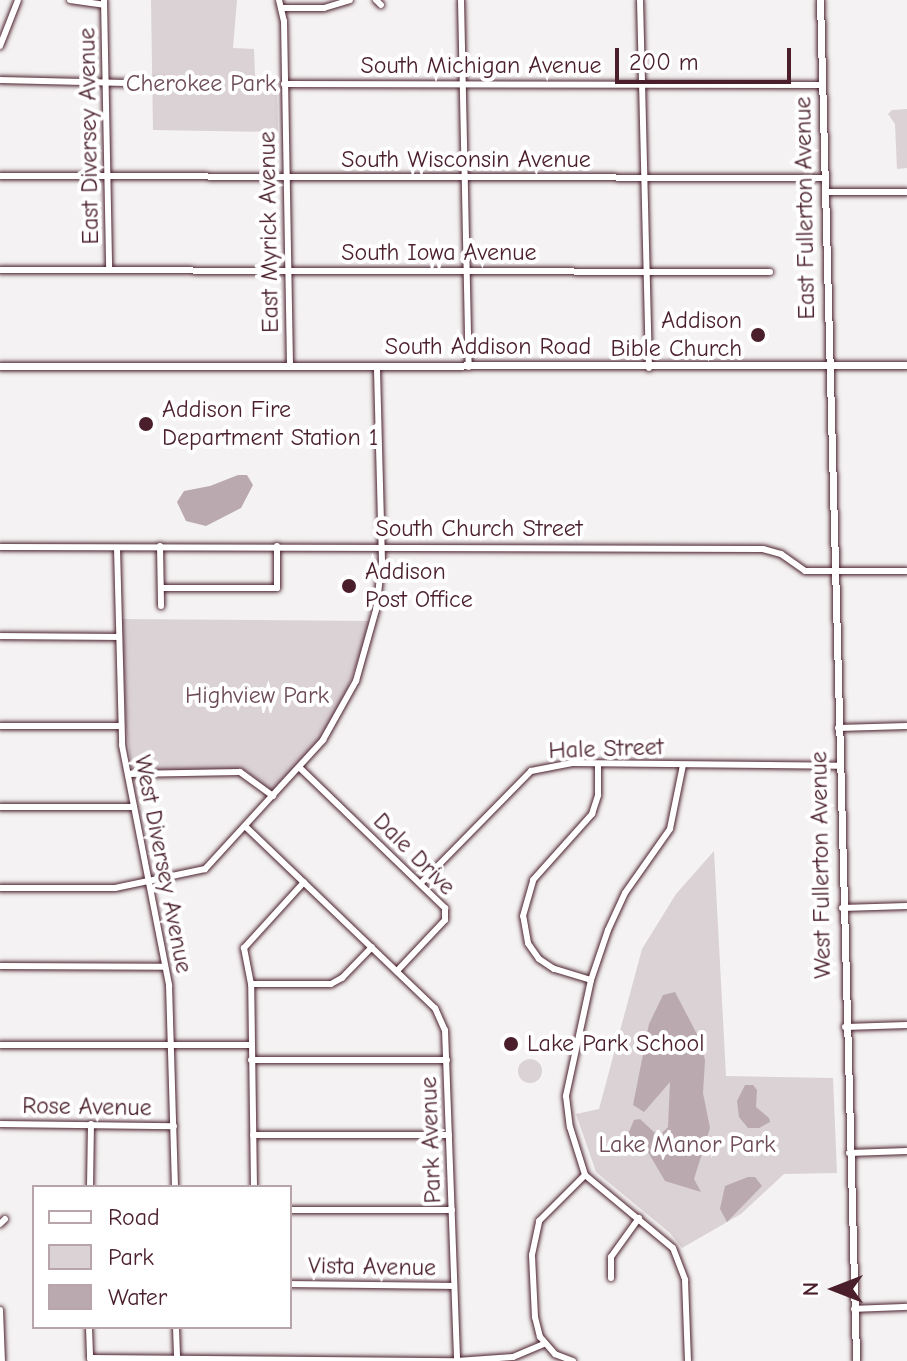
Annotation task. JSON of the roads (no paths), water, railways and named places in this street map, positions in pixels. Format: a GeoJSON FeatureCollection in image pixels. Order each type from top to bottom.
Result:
{"type":"FeatureCollection","features":[{"type":"Feature","properties":{"kind":"street"},"geometry":{"type":"LineString","coordinates":[[0,46],[18,0]]}},
{"type":"Feature","properties":{"kind":"street"},"geometry":{"type":"LineString","coordinates":[[70,0],[104,2]]}},
{"type":"Feature","properties":{"kind":"street"},"geometry":{"type":"LineString","coordinates":[[280,4],[324,8],[350,0]]}},
{"type":"Feature","properties":{"kind":"street"},"geometry":{"type":"LineString","coordinates":[[461,0],[469,367]]}},
{"type":"Feature","properties":{"kind":"street"},"geometry":{"type":"LineString","coordinates":[[640,0],[649,368]]}},
{"type":"Feature","properties":{"kind":"street","name":"East Fullerton Avenue"},"geometry":{"type":"LineString","coordinates":[[820,0],[829,368]]}},
{"type":"Feature","properties":{"kind":"street","name":"East Diversey Avenue"},"geometry":{"type":"LineString","coordinates":[[104,2],[109,270]]}},
{"type":"Feature","properties":{"kind":"street","name":"East Myrick Avenue"},"geometry":{"type":"LineString","coordinates":[[280,4],[290,367]]}},
{"type":"Feature","properties":{"kind":"street"},"geometry":{"type":"LineString","coordinates":[[0,80],[168,84]]}},
{"type":"Feature","properties":{"kind":"street","name":"South Michigan Avenue"},"geometry":{"type":"LineString","coordinates":[[284,84],[822,85]]}},
{"type":"Feature","properties":{"kind":"street","name":"South Wisconsin Avenue"},"geometry":{"type":"LineString","coordinates":[[0,176],[824,178]]}},
{"type":"Feature","properties":{"kind":"street"},"geometry":{"type":"LineString","coordinates":[[825,192],[907,192]]}},
{"type":"Feature","properties":{"kind":"street","name":"South Iowa Avenue"},"geometry":{"type":"LineString","coordinates":[[0,270],[770,272]]}},
{"type":"Feature","properties":{"kind":"street","name":"South Addison Road"},"geometry":{"type":"LineString","coordinates":[[0,366],[829,368],[907,365]]}},
{"type":"Feature","properties":{"kind":"street"},"geometry":{"type":"LineString","coordinates":[[0,888],[115,888],[205,869],[300,768],[335,721],[361,668],[376,610],[381,547],[377,367]]}},
{"type":"Feature","properties":{"kind":"street","name":"West Fullerton Avenue"},"geometry":{"type":"LineString","coordinates":[[829,368],[856,1361]]}},
{"type":"Feature","properties":{"kind":"street"},"geometry":{"type":"LineString","coordinates":[[160,546],[161,606]]}},
{"type":"Feature","properties":{"kind":"street"},"geometry":{"type":"LineString","coordinates":[[161,588],[277,588],[277,546]]}},
{"type":"Feature","properties":{"kind":"street","name":"South Church Street"},"geometry":{"type":"LineString","coordinates":[[0,547],[771,549],[805,571],[907,571]]}},
{"type":"Feature","properties":{"kind":"street","name":"West Diversey Avenue"},"geometry":{"type":"LineString","coordinates":[[117,548],[121,726],[165,967],[172,1045],[175,1185]]}},
{"type":"Feature","properties":{"kind":"street"},"geometry":{"type":"LineString","coordinates":[[0,636],[119,637]]}},
{"type":"Feature","properties":{"kind":"street"},"geometry":{"type":"LineString","coordinates":[[0,726],[121,726]]}},
{"type":"Feature","properties":{"kind":"street"},"geometry":{"type":"LineString","coordinates":[[838,728],[907,726]]}},
{"type":"Feature","properties":{"kind":"street"},"geometry":{"type":"LineString","coordinates":[[591,980],[554,969],[539,959],[528,943],[523,916],[533,880],[581,829],[595,808],[598,764]]}},
{"type":"Feature","properties":{"kind":"street","name":"Hale Street"},"geometry":{"type":"LineString","coordinates":[[421,883],[531,771],[557,765],[598,764],[839,766]]}},
{"type":"Feature","properties":{"kind":"street"},"geometry":{"type":"LineString","coordinates":[[683,765],[670,829],[619,903],[591,980],[566,1096],[570,1127],[585,1175],[673,1248],[683,1271],[688,1361]]}},
{"type":"Feature","properties":{"kind":"street","name":"Dale Drive"},"geometry":{"type":"LineString","coordinates":[[300,768],[440,902],[447,917],[397,971]]}},
{"type":"Feature","properties":{"kind":"street"},"geometry":{"type":"LineString","coordinates":[[128,774],[240,772],[273,796]]}},
{"type":"Feature","properties":{"kind":"street"},"geometry":{"type":"LineString","coordinates":[[0,807],[134,807]]}},
{"type":"Feature","properties":{"kind":"street","name":"Park Avenue"},"geometry":{"type":"LineString","coordinates":[[246,827],[435,1008],[445,1030],[457,1361]]}},
{"type":"Feature","properties":{"kind":"street"},"geometry":{"type":"LineString","coordinates":[[254,1185],[251,984],[244,948],[304,882]]}},
{"type":"Feature","properties":{"kind":"street"},"geometry":{"type":"LineString","coordinates":[[842,908],[907,906]]}},
{"type":"Feature","properties":{"kind":"street"},"geometry":{"type":"LineString","coordinates":[[251,984],[326,984],[341,978],[372,947]]}},
{"type":"Feature","properties":{"kind":"street"},"geometry":{"type":"LineString","coordinates":[[0,966],[165,967]]}},
{"type":"Feature","properties":{"kind":"street"},"geometry":{"type":"LineString","coordinates":[[845,1027],[907,1025]]}},
{"type":"Feature","properties":{"kind":"street"},"geometry":{"type":"LineString","coordinates":[[0,1045],[251,1045]]}},
{"type":"Feature","properties":{"kind":"street"},"geometry":{"type":"LineString","coordinates":[[251,1060],[447,1060]]}},
{"type":"Feature","properties":{"kind":"street","name":"Rose Avenue"},"geometry":{"type":"LineString","coordinates":[[0,1124],[174,1126]]}},
{"type":"Feature","properties":{"kind":"street"},"geometry":{"type":"LineString","coordinates":[[90,1185],[91,1124]]}},
{"type":"Feature","properties":{"kind":"street"},"geometry":{"type":"LineString","coordinates":[[253,1135],[449,1135]]}},
{"type":"Feature","properties":{"kind":"street"},"geometry":{"type":"LineString","coordinates":[[849,1153],[907,1151]]}},
{"type":"Feature","properties":{"kind":"street"},"geometry":{"type":"LineString","coordinates":[[573,1361],[555,1354],[544,1344],[536,1326],[533,1271],[539,1221],[585,1175]]}},
{"type":"Feature","properties":{"kind":"street"},"geometry":{"type":"LineString","coordinates":[[292,1210],[452,1210]]}},
{"type":"Feature","properties":{"kind":"street"},"geometry":{"type":"LineString","coordinates":[[532,1216],[539,1221]]}},
{"type":"Feature","properties":{"kind":"street"},"geometry":{"type":"LineString","coordinates":[[611,1278],[611,1257],[639,1218]]}},
{"type":"Feature","properties":{"kind":"street","name":"Vista Avenue"},"geometry":{"type":"LineString","coordinates":[[292,1284],[454,1286]]}},
{"type":"Feature","properties":{"kind":"street"},"geometry":{"type":"LineString","coordinates":[[854,1309],[907,1307]]}},
{"type":"Feature","properties":{"kind":"street"},"geometry":{"type":"LineString","coordinates":[[0,1310],[2,1361]]}},
{"type":"Feature","properties":{"kind":"street"},"geometry":{"type":"LineString","coordinates":[[89,1329],[90,1359],[457,1361],[513,1357],[544,1344]]}},
{"type":"Feature","properties":{"kind":"street"},"geometry":{"type":"LineString","coordinates":[[176,1329],[177,1361]]}},
{"type":"Feature","properties":{"kind":"water"},"geometry":{"type":"Polygon","coordinates":[[[238,475],[247,475],[253,485],[241,508],[206,526],[186,521],[177,502],[184,491],[210,486],[238,475]]]}},
{"type":"Feature","properties":{"kind":"water"},"geometry":{"type":"Polygon","coordinates":[[[675,992],[699,1038],[705,1060],[703,1093],[710,1128],[694,1179],[701,1192],[665,1181],[648,1152],[626,1139],[634,1120],[640,1119],[655,1133],[662,1133],[668,1127],[670,1082],[644,1112],[633,1105],[649,1024],[663,995],[675,992]]]}},
{"type":"Feature","properties":{"kind":"water"},"geometry":{"type":"Polygon","coordinates":[[[745,1085],[753,1085],[757,1090],[756,1107],[769,1118],[770,1122],[759,1128],[748,1128],[739,1117],[737,1101],[745,1085]]]}},
{"type":"Feature","properties":{"kind":"water"},"geometry":{"type":"Polygon","coordinates":[[[755,1177],[762,1186],[727,1222],[720,1209],[725,1186],[755,1177]]]}},
{"type":"Feature","properties":{"kind":"place","name":"Addison Bible Church"},"geometry":{"type":"Point","coordinates":[758,335]}},
{"type":"Feature","properties":{"kind":"place","name":"Addison Fire Department Station 1"},"geometry":{"type":"Point","coordinates":[146,424]}},
{"type":"Feature","properties":{"kind":"place","name":"Addison Post Office"},"geometry":{"type":"Point","coordinates":[349,586]}},
{"type":"Feature","properties":{"kind":"place","name":"Lake Park School"},"geometry":{"type":"Point","coordinates":[511,1044]}},
{"type":"Feature","properties":{"kind":"park label","name":"Cherokee Park"},"geometry":{"type":"Point","coordinates":[201,84]}},
{"type":"Feature","properties":{"kind":"park label","name":"Highview Park"},"geometry":{"type":"Point","coordinates":[257,696]}},
{"type":"Feature","properties":{"kind":"park label","name":"Lake Manor Park"},"geometry":{"type":"Point","coordinates":[687,1145]}}]}
